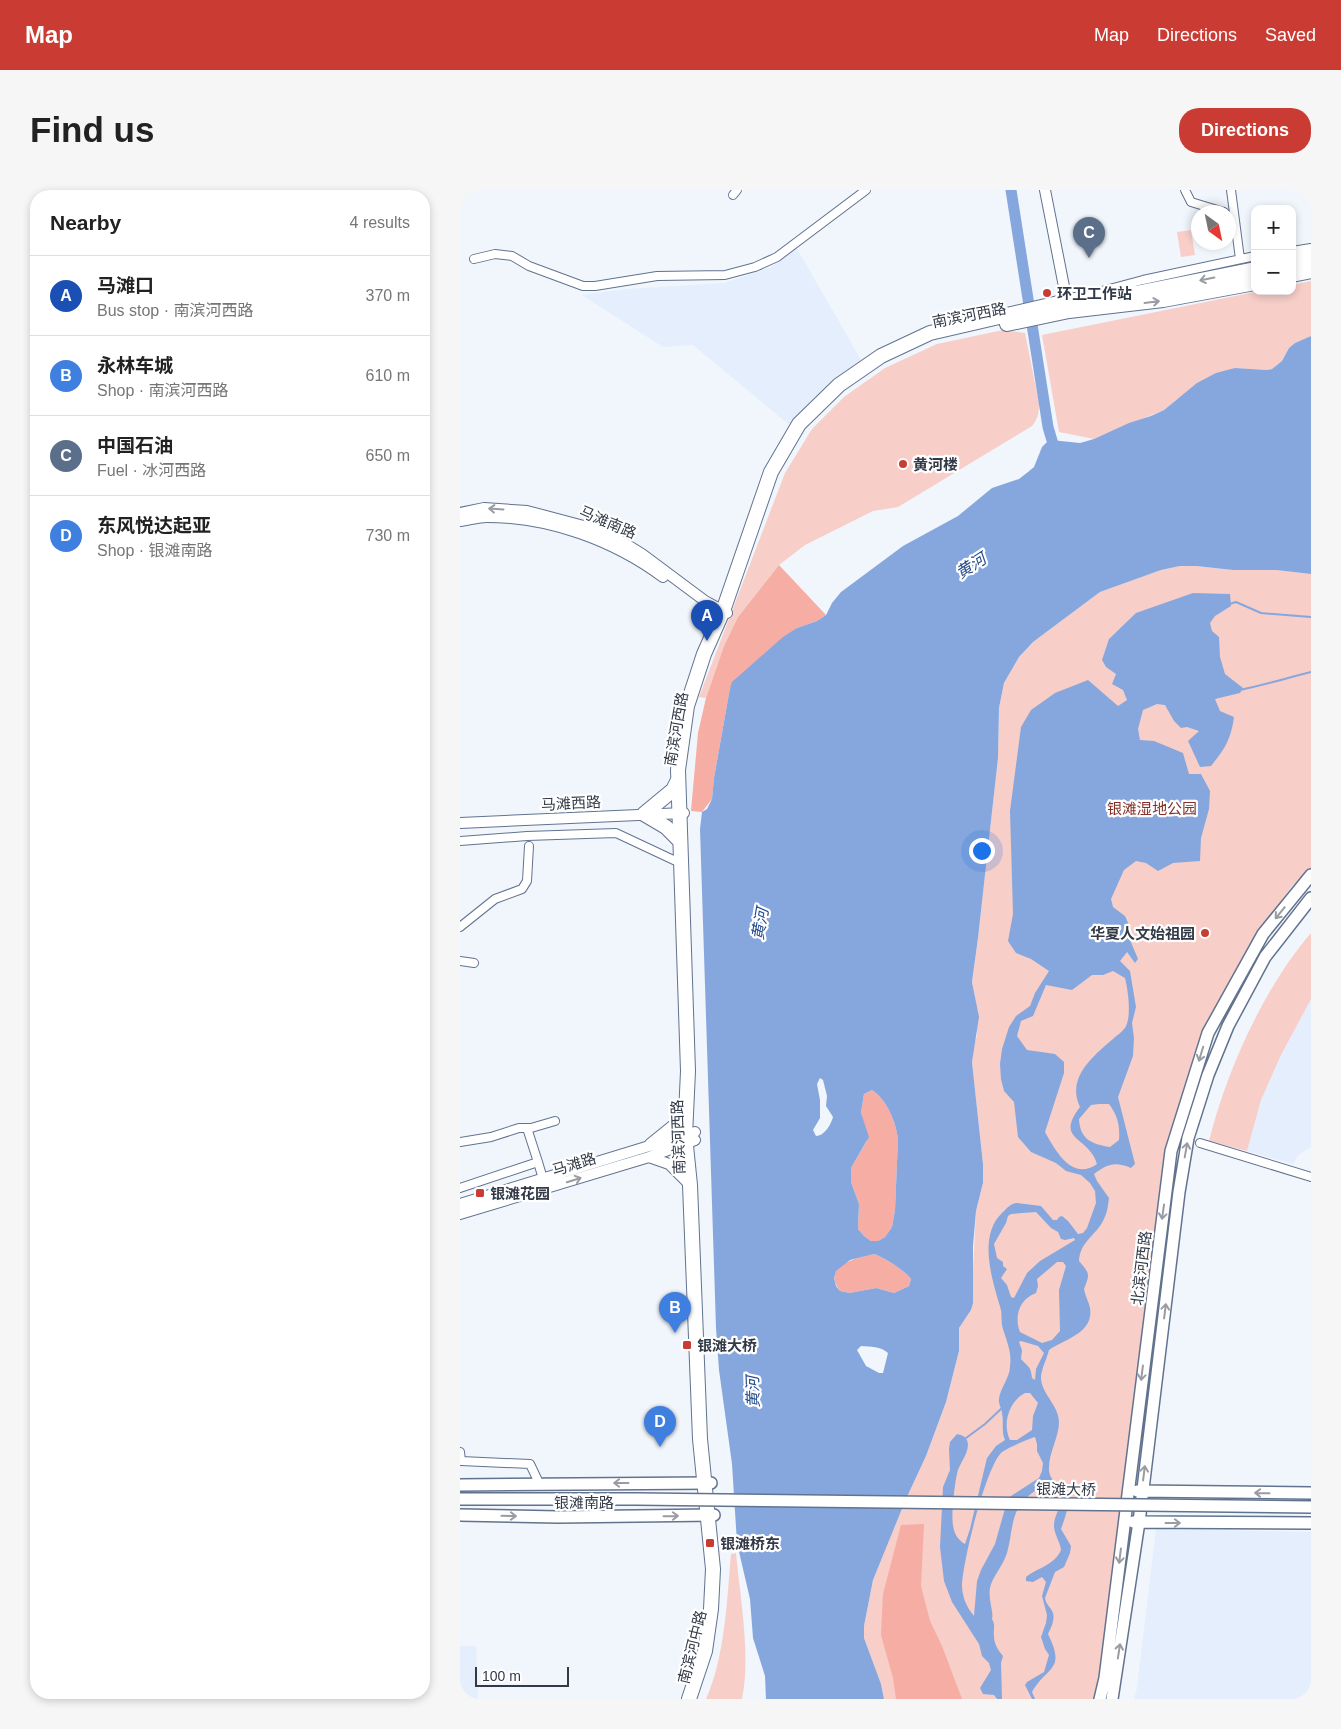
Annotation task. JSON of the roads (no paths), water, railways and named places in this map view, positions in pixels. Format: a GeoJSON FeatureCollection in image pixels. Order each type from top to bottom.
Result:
{"type":"FeatureCollection","features":[{"type":"Feature","properties":{"kind":"highway"},"geometry":{"type":"LineString","coordinates":[[1296,261],[1311,258]]}},
{"type":"Feature","properties":{"kind":"highway","name":"南滨河西路"},"geometry":{"type":"LineString","coordinates":[[708,1483],[700,1439],[690,1185],[691,1138],[686,1107],[688,1071],[680,863],[684,770],[693,707],[724,615],[776,473],[804,429],[843,388],[884,360],[932,337],[1068,306],[1251,270]]}},
{"type":"Feature","properties":{"kind":"highway"},"geometry":{"type":"LineString","coordinates":[[1296,274],[1311,271]]}},
{"type":"Feature","properties":{"kind":"highway","name":"南滨河西路"},"geometry":{"type":"LineString","coordinates":[[1068,306],[1162,300],[1251,284]]}},
{"type":"Feature","properties":{"kind":"highway","name":"南滨河西路"},"geometry":{"type":"LineString","coordinates":[[708,1483],[691,1138],[682,813],[678,770],[687,706],[704,654],[724,615]]}},
{"type":"Feature","properties":{"kind":"highway"},"geometry":{"type":"LineString","coordinates":[[678,780],[672,790],[644,814],[666,827],[680,840]]}},
{"type":"Feature","properties":{"kind":"highway","name":"南滨河中路"},"geometry":{"type":"LineString","coordinates":[[696,1699],[710,1653],[718,1613],[718,1569],[708,1483]]}},
{"type":"Feature","properties":{"kind":"highway","name":"南滨河中路"},"geometry":{"type":"LineString","coordinates":[[689,1699],[705,1652],[712,1609],[711,1515]]}},
{"type":"Feature","properties":{"kind":"main road"},"geometry":{"type":"LineString","coordinates":[[1045,190],[1068,306]]}},
{"type":"Feature","properties":{"kind":"main road","name":"马滩南路"},"geometry":{"type":"LineString","coordinates":[[460,513],[484,508],[528,511],[595,529],[621,541],[642,554],[724,615]]}},
{"type":"Feature","properties":{"kind":"main road","name":"马滩南路"},"geometry":{"type":"LineString","coordinates":[[460,521],[485,517],[526,519],[586,535],[636,559],[703,606],[724,615]]}},
{"type":"Feature","properties":{"kind":"main road","name":"马滩西路"},"geometry":{"type":"LineString","coordinates":[[460,823],[682,813]]}},
{"type":"Feature","properties":{"kind":"main road","name":"北滨河西路"},"geometry":{"type":"LineString","coordinates":[[1100,1699],[1105,1678],[1127,1490],[1171,1152],[1208,1033],[1263,934],[1311,875]]}},
{"type":"Feature","properties":{"kind":"main road","name":"北滨河西路"},"geometry":{"type":"LineString","coordinates":[[1112,1699],[1139,1522],[1179,1192],[1188,1138],[1208,1075],[1228,1026],[1266,957],[1311,898]]}},
{"type":"Feature","properties":{"kind":"main road"},"geometry":{"type":"LineString","coordinates":[[686,1107],[676,1123],[647,1152],[669,1164],[690,1185]]}},
{"type":"Feature","properties":{"kind":"main road","name":"马滩路"},"geometry":{"type":"LineString","coordinates":[[460,1214],[691,1138]]}},
{"type":"Feature","properties":{"kind":"main road","name":"马滩路"},"geometry":{"type":"LineString","coordinates":[[460,1204],[542,1179],[647,1152]]}},
{"type":"Feature","properties":{"kind":"main road","name":"银滩南路"},"geometry":{"type":"LineString","coordinates":[[460,1485],[708,1483]]}},
{"type":"Feature","properties":{"kind":"main road"},"geometry":{"type":"LineString","coordinates":[[1127,1490],[1311,1493]]}},
{"type":"Feature","properties":{"kind":"main road","name":"银滩大桥"},"geometry":{"type":"LineString","coordinates":[[460,1499],[646,1499],[1311,1507]]}},
{"type":"Feature","properties":{"kind":"main road","name":"银滩大桥"},"geometry":{"type":"LineString","coordinates":[[460,1505],[637,1505],[1311,1513]]}},
{"type":"Feature","properties":{"kind":"main road","name":"银滩南路"},"geometry":{"type":"LineString","coordinates":[[460,1515],[558,1517],[711,1515]]}},
{"type":"Feature","properties":{"kind":"main road"},"geometry":{"type":"LineString","coordinates":[[1124,1522],[1311,1523]]}},
{"type":"Feature","properties":{"kind":"street"},"geometry":{"type":"LineString","coordinates":[[474,259],[495,254],[512,256],[529,266],[583,286],[595,286],[657,276],[725,275],[756,267],[777,258],[866,190]]}},
{"type":"Feature","properties":{"kind":"street"},"geometry":{"type":"LineString","coordinates":[[1185,190],[1191,202],[1201,205]]}},
{"type":"Feature","properties":{"kind":"street"},"geometry":{"type":"LineString","coordinates":[[1231,190],[1232,205]]}},
{"type":"Feature","properties":{"kind":"street"},"geometry":{"type":"LineString","coordinates":[[1236,237],[1240,259]]}},
{"type":"Feature","properties":{"kind":"street"},"geometry":{"type":"LineString","coordinates":[[1296,250],[1311,248]]}},
{"type":"Feature","properties":{"kind":"street","name":"南滨河西路"},"geometry":{"type":"LineString","coordinates":[[1068,306],[1128,284],[1251,257]]}},
{"type":"Feature","properties":{"kind":"street"},"geometry":{"type":"LineString","coordinates":[[460,841],[527,836],[616,833],[680,863]]}},
{"type":"Feature","properties":{"kind":"street"},"geometry":{"type":"LineString","coordinates":[[460,927],[495,899],[522,889],[528,881],[529,846]]}},
{"type":"Feature","properties":{"kind":"street"},"geometry":{"type":"LineString","coordinates":[[460,961],[474,963]]}},
{"type":"Feature","properties":{"kind":"street"},"geometry":{"type":"LineString","coordinates":[[460,1142],[491,1137],[518,1128],[527,1128],[555,1121]]}},
{"type":"Feature","properties":{"kind":"street"},"geometry":{"type":"LineString","coordinates":[[527,1128],[542,1179]]}},
{"type":"Feature","properties":{"kind":"street"},"geometry":{"type":"LineString","coordinates":[[1200,1143],[1311,1177]]}},
{"type":"Feature","properties":{"kind":"street"},"geometry":{"type":"LineString","coordinates":[[460,1188],[538,1162]]}},
{"type":"Feature","properties":{"kind":"street"},"geometry":{"type":"LineString","coordinates":[[460,1452],[461,1461],[530,1464],[539,1483]]}},
{"type":"Feature","properties":{"kind":"water","name":"黄河"},"geometry":{"type":"Polygon","coordinates":[[[1311,336],[1311,574],[1276,570],[1233,570],[1196,566],[1180,566],[1161,570],[1100,592],[1033,642],[1019,657],[1004,683],[999,708],[998,758],[972,982],[979,1017],[972,1062],[983,1164],[983,1183],[976,1211],[973,1246],[973,1303],[971,1310],[959,1328],[959,1351],[946,1402],[926,1456],[873,1580],[864,1626],[864,1638],[881,1684],[884,1699],[766,1699],[765,1676],[753,1638],[750,1599],[737,1543],[732,1464],[719,1370],[716,1328],[700,829],[702,812],[707,809],[712,799],[714,778],[732,682],[783,637],[797,628],[817,621],[826,615],[832,603],[841,592],[903,546],[958,516],[992,488],[1019,479],[1034,467],[1042,447],[1046,443],[1051,440],[1080,443],[1151,416],[1164,410],[1197,383],[1216,373],[1235,368],[1272,369],[1282,361],[1289,348],[1295,343],[1311,336]],[[820,1078],[817,1084],[820,1100],[820,1118],[813,1130],[816,1136],[819,1136],[827,1130],[833,1117],[826,1106],[827,1096],[823,1080],[820,1078]],[[872,1090],[864,1094],[861,1113],[869,1137],[851,1168],[851,1182],[859,1204],[858,1229],[871,1241],[878,1241],[885,1237],[892,1227],[895,1210],[898,1139],[893,1119],[882,1099],[872,1090]],[[874,1254],[850,1260],[836,1271],[834,1278],[836,1286],[840,1291],[850,1293],[876,1288],[894,1293],[909,1286],[911,1279],[908,1276],[894,1265],[874,1254]],[[861,1346],[857,1350],[866,1366],[879,1373],[883,1373],[888,1353],[882,1349],[872,1347],[861,1346]]]}},
{"type":"Feature","properties":{"kind":"water"},"geometry":{"type":"Polygon","coordinates":[[[1193,593],[1230,594],[1231,606],[1215,616],[1210,623],[1212,631],[1219,637],[1220,657],[1225,674],[1243,688],[1240,693],[1215,699],[1220,711],[1234,717],[1227,743],[1211,766],[1200,767],[1188,741],[1199,731],[1187,727],[1181,728],[1174,721],[1165,705],[1157,704],[1143,710],[1138,729],[1140,740],[1154,741],[1183,753],[1189,774],[1201,774],[1210,791],[1209,809],[1201,838],[1200,861],[1173,863],[1158,871],[1146,863],[1136,861],[1124,870],[1111,899],[1113,907],[1125,916],[1129,925],[1130,940],[1138,959],[1135,963],[1127,952],[1120,961],[1130,971],[1136,1007],[1132,1023],[1134,1038],[1133,1056],[1118,1097],[1135,1164],[1131,1168],[1116,1164],[1111,1165],[1094,1174],[1109,1198],[1103,1221],[1085,1244],[1080,1254],[1079,1261],[1088,1274],[1084,1289],[1090,1308],[1090,1317],[1088,1324],[1077,1334],[1049,1350],[1041,1376],[1043,1388],[1058,1416],[1059,1428],[1050,1458],[1049,1471],[1053,1479],[1066,1493],[1068,1503],[1061,1529],[1071,1546],[1064,1567],[1055,1572],[1045,1598],[1053,1616],[1048,1634],[1053,1646],[1055,1661],[1053,1667],[1032,1692],[1035,1699],[1032,1699],[1025,1685],[1044,1672],[1049,1655],[1041,1637],[1047,1615],[1042,1596],[1046,1582],[1042,1577],[1033,1582],[1026,1581],[1026,1577],[1050,1563],[1061,1550],[1055,1533],[1054,1521],[1060,1504],[1061,1494],[1052,1484],[1035,1491],[1021,1504],[1014,1519],[1007,1553],[990,1588],[995,1642],[1003,1656],[1001,1663],[1002,1699],[997,1699],[994,1695],[983,1694],[980,1688],[991,1670],[989,1663],[982,1656],[979,1644],[952,1602],[944,1581],[940,1547],[943,1487],[950,1470],[950,1442],[957,1434],[965,1438],[968,1444],[967,1452],[957,1475],[953,1514],[955,1534],[965,1544],[987,1458],[996,1446],[1005,1440],[999,1401],[1010,1370],[1010,1357],[1002,1327],[1001,1310],[991,1273],[989,1260],[990,1234],[994,1223],[1002,1213],[1015,1203],[1041,1206],[1053,1220],[1057,1220],[1062,1216],[1078,1234],[1083,1233],[1087,1228],[1096,1203],[1095,1191],[1090,1183],[1081,1175],[1066,1171],[1056,1163],[1031,1152],[1018,1137],[1014,1102],[1004,1091],[1001,1079],[1002,1049],[1009,1027],[1016,1016],[1030,1006],[1035,993],[1049,971],[1031,959],[1016,953],[1008,941],[1013,914],[1010,811],[1021,727],[1031,710],[1055,693],[1088,680],[1118,706],[1127,700],[1123,690],[1112,684],[1116,674],[1106,667],[1102,660],[1109,639],[1136,613],[1193,593]],[[1113,971],[1103,975],[1092,975],[1072,990],[1046,985],[1033,1016],[1021,1021],[1017,1036],[1027,1050],[1055,1054],[1064,1062],[1064,1073],[1045,1132],[1065,1162],[1072,1167],[1080,1169],[1088,1169],[1097,1164],[1093,1155],[1072,1133],[1073,1118],[1080,1107],[1076,1087],[1079,1077],[1090,1060],[1125,1028],[1129,1011],[1125,978],[1113,971]],[[1109,1104],[1091,1105],[1079,1119],[1084,1136],[1092,1142],[1110,1147],[1119,1140],[1118,1121],[1109,1104]],[[1036,1212],[1011,1214],[1008,1216],[994,1244],[997,1258],[1003,1262],[1003,1266],[1007,1269],[1001,1278],[1007,1285],[1011,1297],[1014,1298],[1027,1273],[1040,1261],[1075,1240],[1074,1238],[1061,1239],[1058,1232],[1051,1228],[1036,1212]],[[1057,1262],[1037,1279],[1036,1293],[1025,1300],[1019,1309],[1018,1326],[1020,1332],[1042,1343],[1052,1340],[1060,1331],[1059,1290],[1066,1266],[1063,1262],[1057,1262]],[[1021,1341],[1019,1342],[1022,1350],[1021,1359],[1029,1367],[1032,1378],[1035,1380],[1036,1369],[1044,1353],[1038,1346],[1021,1341]],[[1025,1393],[1015,1401],[1007,1420],[1010,1440],[1017,1440],[1032,1430],[1033,1416],[1038,1403],[1030,1393],[1025,1393]],[[1035,1437],[1001,1453],[988,1477],[982,1496],[971,1537],[962,1585],[965,1602],[974,1616],[977,1581],[995,1544],[1006,1505],[1011,1496],[1039,1478],[1042,1471],[1043,1463],[1037,1451],[1035,1437]]]}},
{"type":"Feature","properties":{"kind":"waterway"},"geometry":{"type":"LineString","coordinates":[[1011,190],[1048,427],[1056,454]]}},
{"type":"Feature","properties":{"kind":"waterway"},"geometry":{"type":"LineString","coordinates":[[1229,604],[1236,602],[1261,613],[1311,617]]}},
{"type":"Feature","properties":{"kind":"waterway"},"geometry":{"type":"LineString","coordinates":[[1240,690],[1311,672]]}},
{"type":"Feature","properties":{"kind":"waterway"},"geometry":{"type":"LineString","coordinates":[[966,1438],[1002,1408]]}},
{"type":"Feature","properties":{"kind":"place","name":"中国石油"},"geometry":{"type":"Point","coordinates":[1089,258]}},
{"type":"Feature","properties":{"kind":"place","name":"环卫工作站"},"geometry":{"type":"Point","coordinates":[1047,293]}},
{"type":"Feature","properties":{"kind":"place","name":"黄河楼"},"geometry":{"type":"Point","coordinates":[903,464]}},
{"type":"Feature","properties":{"kind":"place","name":"马滩口"},"geometry":{"type":"Point","coordinates":[707,641]}},
{"type":"Feature","properties":{"kind":"place","name":"华夏人文始祖园"},"geometry":{"type":"Point","coordinates":[1205,933]}},
{"type":"Feature","properties":{"kind":"place","name":"银滩花园"},"geometry":{"type":"Point","coordinates":[480,1193]}},
{"type":"Feature","properties":{"kind":"place","name":"永林车城"},"geometry":{"type":"Point","coordinates":[675,1333]}},
{"type":"Feature","properties":{"kind":"place","name":"银滩大桥"},"geometry":{"type":"Point","coordinates":[687,1345]}},
{"type":"Feature","properties":{"kind":"place","name":"东风悦达起亚"},"geometry":{"type":"Point","coordinates":[660,1447]}},
{"type":"Feature","properties":{"kind":"place","name":"银滩桥东"},"geometry":{"type":"Point","coordinates":[710,1543]}},
{"type":"Feature","properties":{"kind":"park label","name":"银滩湿地公园"},"geometry":{"type":"Point","coordinates":[1152,808]}}]}
